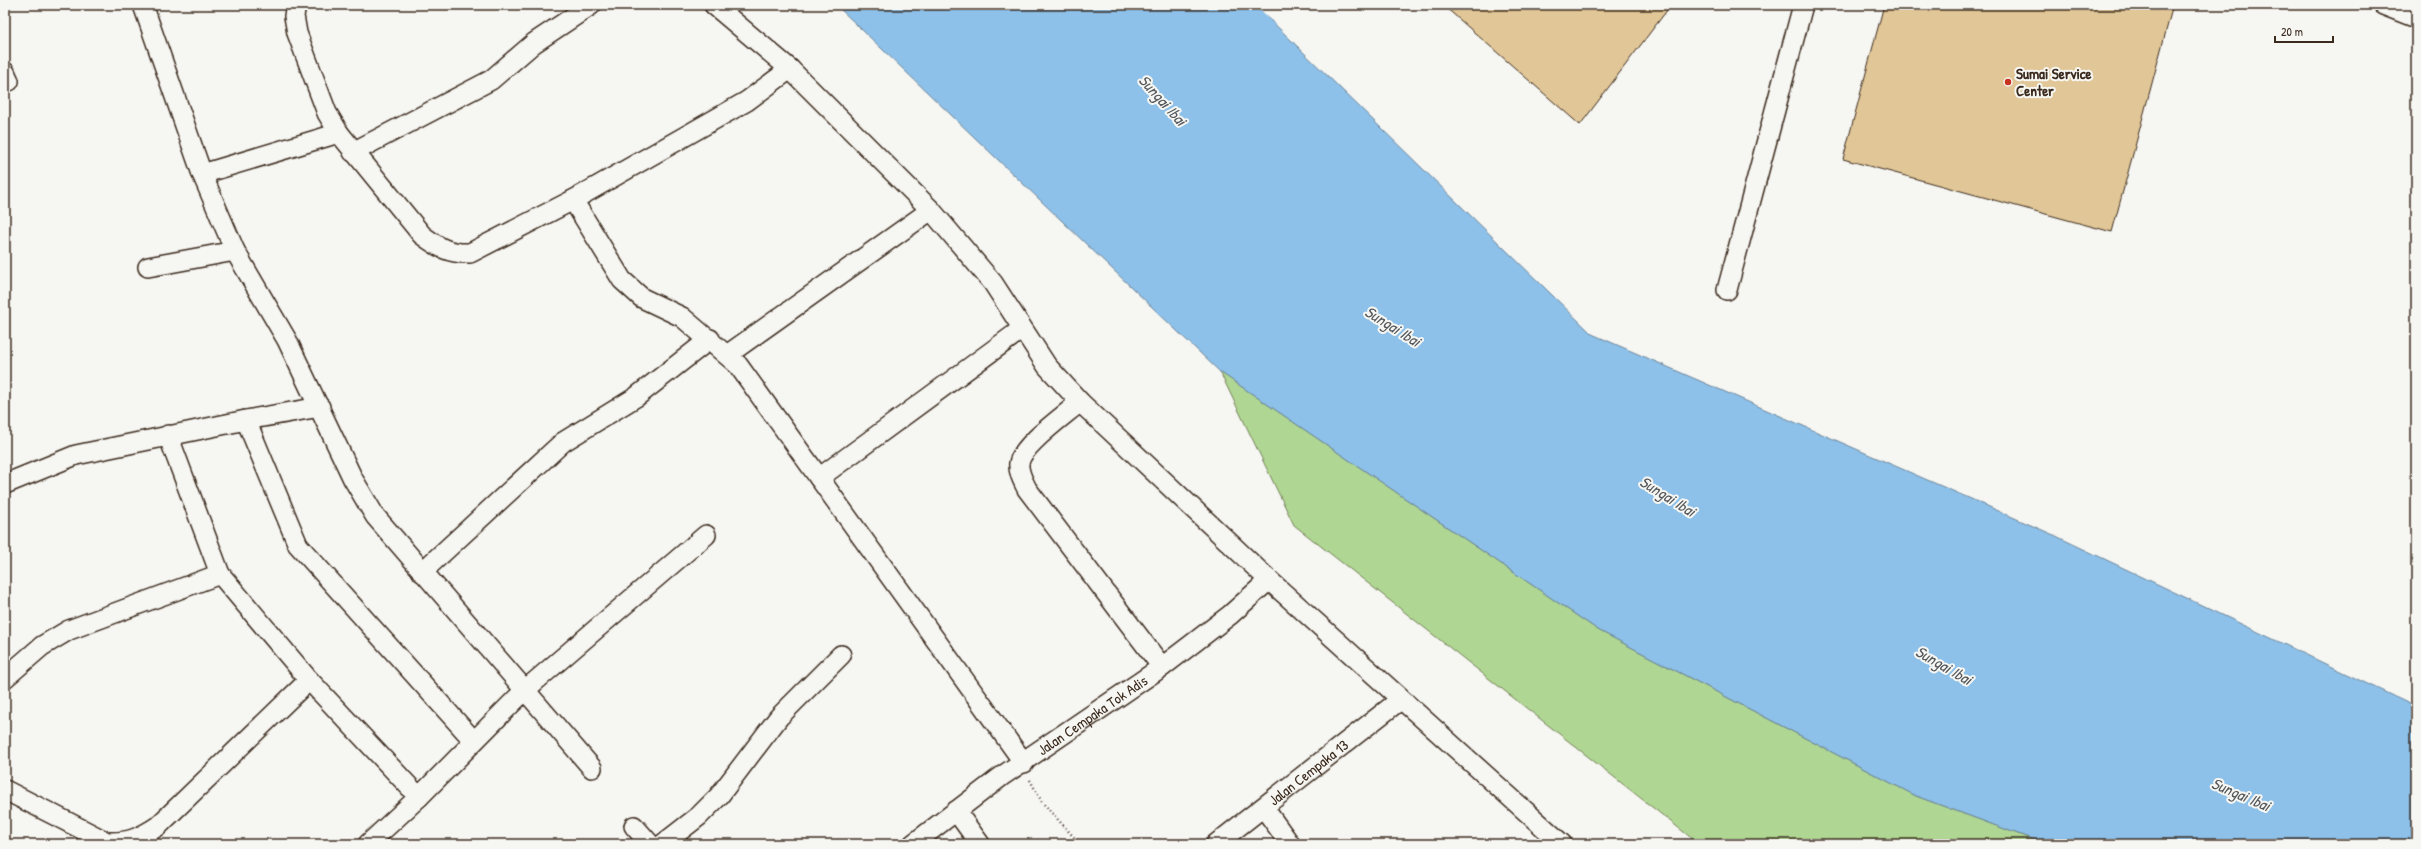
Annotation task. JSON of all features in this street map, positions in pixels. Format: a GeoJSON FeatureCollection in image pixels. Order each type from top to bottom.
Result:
{"type":"FeatureCollection","features":[{"type":"Feature","properties":{"kind":"street"},"geometry":{"type":"LineString","coordinates":[[143,5],[202,174],[235,251],[287,340],[320,407],[352,479],[375,516],[592,768]]}},
{"type":"Feature","properties":{"kind":"street"},"geometry":{"type":"LineString","coordinates":[[296,5],[294,16],[298,33],[327,113],[339,134],[422,235],[439,248],[454,254],[470,253],[573,200],[747,102],[790,69]]}},
{"type":"Feature","properties":{"kind":"street"},"geometry":{"type":"LineString","coordinates":[[353,152],[491,80],[534,43],[591,5]]}},
{"type":"Feature","properties":{"kind":"street"},"geometry":{"type":"LineString","coordinates":[[714,5],[790,69],[931,210],[993,283],[1046,366],[1080,402],[1269,580],[1400,700],[1562,844]]}},
{"type":"Feature","properties":{"kind":"street"},"geometry":{"type":"LineString","coordinates":[[1727,290],[1803,5]]}},
{"type":"Feature","properties":{"kind":"street"},"geometry":{"type":"LineString","coordinates":[[2383,5],[2416,18]]}},
{"type":"Feature","properties":{"kind":"street"},"geometry":{"type":"LineString","coordinates":[[202,174],[339,134]]}},
{"type":"Feature","properties":{"kind":"street"},"geometry":{"type":"LineString","coordinates":[[573,200],[622,280],[642,298],[682,317],[710,339],[738,365],[1024,763]]}},
{"type":"Feature","properties":{"kind":"street"},"geometry":{"type":"LineString","coordinates":[[726,355],[931,210]]}},
{"type":"Feature","properties":{"kind":"street"},"geometry":{"type":"LineString","coordinates":[[148,267],[235,251]]}},
{"type":"Feature","properties":{"kind":"street"},"geometry":{"type":"LineString","coordinates":[[819,478],[1022,328]]}},
{"type":"Feature","properties":{"kind":"street"},"geometry":{"type":"LineString","coordinates":[[422,572],[564,442],[636,397],[710,339]]}},
{"type":"Feature","properties":{"kind":"street"},"geometry":{"type":"LineString","coordinates":[[1080,402],[1024,451],[1019,463],[1021,477],[1027,489],[1162,667]]}},
{"type":"Feature","properties":{"kind":"street"},"geometry":{"type":"LineString","coordinates":[[5,484],[76,455],[168,435],[320,407]]}},
{"type":"Feature","properties":{"kind":"street"},"geometry":{"type":"LineString","coordinates":[[246,420],[298,545],[473,740]]}},
{"type":"Feature","properties":{"kind":"street"},"geometry":{"type":"LineString","coordinates":[[168,435],[220,574],[309,680],[419,797]]}},
{"type":"Feature","properties":{"kind":"street"},"geometry":{"type":"LineString","coordinates":[[368,844],[419,797],[473,740],[526,690],[706,535]]}},
{"type":"Feature","properties":{"kind":"street"},"geometry":{"type":"LineString","coordinates":[[5,678],[42,646],[69,630],[220,574]]}},
{"type":"Feature","properties":{"kind":"street","name":"Jalan Cempaka Tok Adis"},"geometry":{"type":"LineString","coordinates":[[912,844],[1002,776],[1024,763],[1162,667],[1230,614],[1269,580]]}},
{"type":"Feature","properties":{"kind":"street"},"geometry":{"type":"LineString","coordinates":[[663,844],[708,808],[779,717],[841,655]]}},
{"type":"Feature","properties":{"kind":"street"},"geometry":{"type":"LineString","coordinates":[[5,790],[107,842],[124,842],[139,838],[158,826],[309,680]]}},
{"type":"Feature","properties":{"kind":"street","name":"Jalan Cempaka 13"},"geometry":{"type":"LineString","coordinates":[[1216,844],[1264,808],[1400,700]]}},
{"type":"Feature","properties":{"kind":"street"},"geometry":{"type":"LineString","coordinates":[[1264,808],[1290,844]]}},
{"type":"Feature","properties":{"kind":"street"},"geometry":{"type":"LineString","coordinates":[[956,810],[980,844]]}},
{"type":"Feature","properties":{"kind":"street"},"geometry":{"type":"LineString","coordinates":[[634,826],[650,844]]}},
{"type":"Feature","properties":{"kind":"path"},"geometry":{"type":"LineString","coordinates":[[1024,763],[1035,792],[1080,844]]}},
{"type":"Feature","properties":{"kind":"green space"},"geometry":{"type":"Polygon","coordinates":[[[1220,372],[1598,630],[1916,796],[2045,844],[1699,844],[1294,525],[1220,372]]]}},
{"type":"Feature","properties":{"kind":"water","name":"Sungai Ibai"},"geometry":{"type":"Polygon","coordinates":[[[836,5],[1255,5],[1592,334],[2056,536],[2416,707],[2416,844],[2045,844],[1916,796],[1598,630],[1220,372],[836,5]]]}},
{"type":"Feature","properties":{"kind":"building"},"geometry":{"type":"Polygon","coordinates":[[[1443,5],[1671,5],[1580,125],[1443,5]]]}},
{"type":"Feature","properties":{"kind":"building","name":"Sumai Service Center"},"geometry":{"type":"Polygon","coordinates":[[[1884,5],[2173,5],[2112,232],[1843,159],[1884,5]]]}},
{"type":"Feature","properties":{"kind":"place","name":"Sumai Service Center"},"geometry":{"type":"Point","coordinates":[2008,82]}}]}
